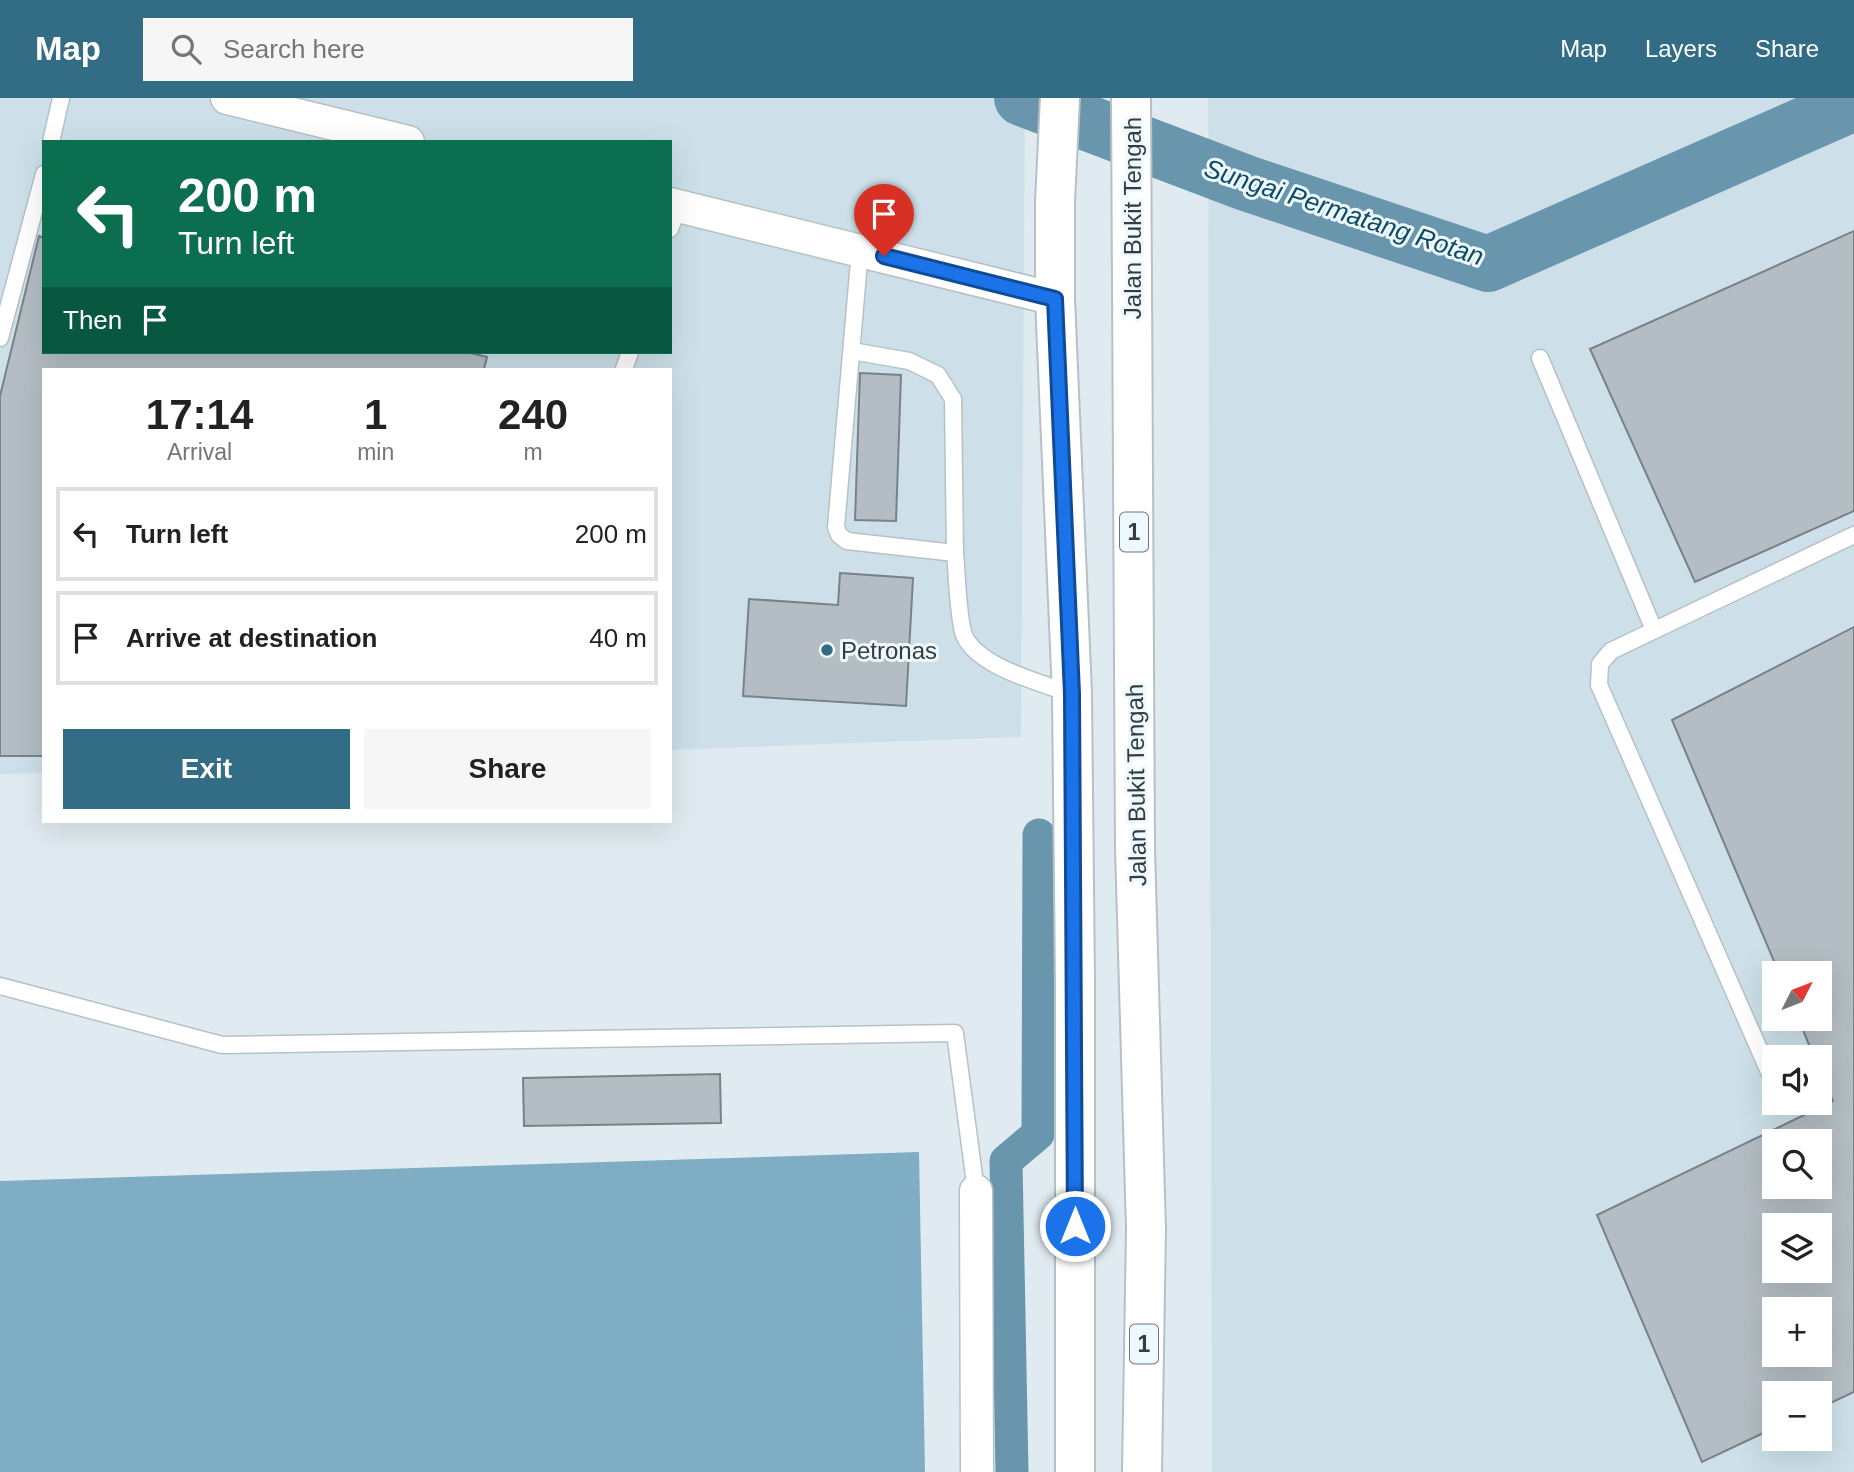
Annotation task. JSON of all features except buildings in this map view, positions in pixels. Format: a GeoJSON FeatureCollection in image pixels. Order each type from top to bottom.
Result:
{"type":"FeatureCollection","features":[{"type":"Feature","properties":{"kind":"highway"},"geometry":{"type":"LineString","coordinates":[[1060,98],[1055,202],[1055,299],[1072,694],[1075,1472]]}},
{"type":"Feature","properties":{"kind":"highway","name":"Jalan Bukit Tengah"},"geometry":{"type":"LineString","coordinates":[[1131,98],[1135,849],[1146,1229],[1144,1468]]}},
{"type":"Feature","properties":{"kind":"street"},"geometry":{"type":"LineString","coordinates":[[227,98],[358,136],[391,140]]}},
{"type":"Feature","properties":{"kind":"street"},"geometry":{"type":"LineString","coordinates":[[673,213],[860,250],[1055,299]]}},
{"type":"Feature","properties":{"kind":"street"},"geometry":{"type":"LineString","coordinates":[[976,1191],[977,1472]]}},
{"type":"Feature","properties":{"kind":"lane"},"geometry":{"type":"LineString","coordinates":[[51,140],[61,98]]}},
{"type":"Feature","properties":{"kind":"lane"},"geometry":{"type":"LineString","coordinates":[[0,338],[42,181]]}},
{"type":"Feature","properties":{"kind":"lane"},"geometry":{"type":"LineString","coordinates":[[860,250],[836,527],[839,535],[846,541],[955,553]]}},
{"type":"Feature","properties":{"kind":"lane"},"geometry":{"type":"LineString","coordinates":[[852,351],[909,361],[938,375],[953,399],[955,553],[964,634],[974,652],[992,663],[1072,694]]}},
{"type":"Feature","properties":{"kind":"lane"},"geometry":{"type":"LineString","coordinates":[[1540,358],[1654,630]]}},
{"type":"Feature","properties":{"kind":"lane"},"geometry":{"type":"LineString","coordinates":[[1762,1056],[1599,685],[1600,664],[1611,651],[1854,535]]}},
{"type":"Feature","properties":{"kind":"lane"},"geometry":{"type":"LineString","coordinates":[[0,986],[222,1045],[955,1033],[976,1191]]}},
{"type":"Feature","properties":{"kind":"shaded area"},"geometry":{"type":"Polygon","coordinates":[[[0,98],[1025,98],[1021,737],[672,750],[672,368],[42,368],[42,773],[0,774],[0,98]]]}},
{"type":"Feature","properties":{"kind":"shaded area"},"geometry":{"type":"Polygon","coordinates":[[[1208,98],[1854,98],[1854,1472],[1212,1472],[1208,98]]]}},
{"type":"Feature","properties":{"kind":"shaded area"},"geometry":{"type":"Polygon","coordinates":[[[919,1152],[925,1472],[0,1472],[0,1181],[919,1152]]]}},
{"type":"Feature","properties":{"kind":"waterway","name":"Sungai Permatang Rotan"},"geometry":{"type":"LineString","coordinates":[[1022,98],[1246,183],[1488,264],[1854,103]]}},
{"type":"Feature","properties":{"kind":"waterway"},"geometry":{"type":"LineString","coordinates":[[1012,1472],[1006,1161],[1038,1134],[1039,835]]}},
{"type":"Feature","properties":{"kind":"place","name":"Petronas"},"geometry":{"type":"Point","coordinates":[827,650]}},
{"type":"Feature","properties":{"kind":"route"},"geometry":{"type":"LineString","coordinates":[[884,256],[1055,299],[1072,694],[1075,1226]]}}]}
